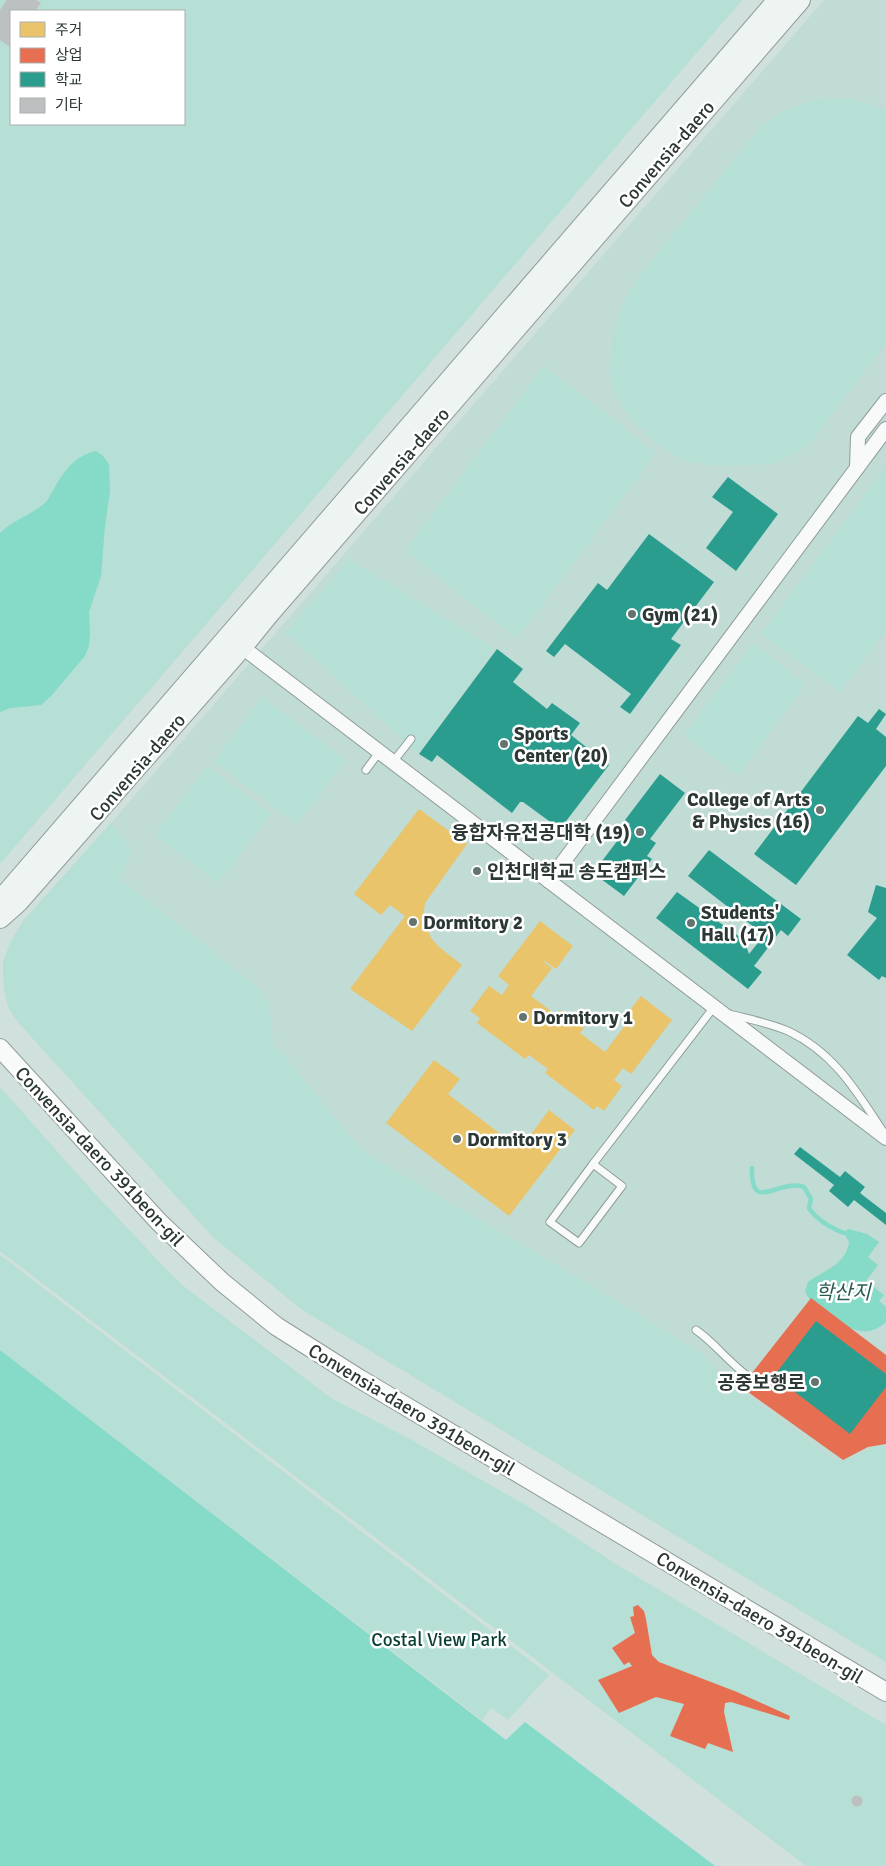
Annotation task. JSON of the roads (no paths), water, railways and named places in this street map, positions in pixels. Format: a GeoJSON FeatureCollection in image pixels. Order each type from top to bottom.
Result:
{"type":"FeatureCollection","features":[{"type":"Feature","properties":{"kind":"main road","name":"Convensia-daero"},"geometry":{"type":"LineString","coordinates":[[0,901],[778,0]]}},
{"type":"Feature","properties":{"kind":"main road","name":"Convensia-daero"},"geometry":{"type":"LineString","coordinates":[[0,918],[18,902],[242,647],[800,0]]}},
{"type":"Feature","properties":{"kind":"street"},"geometry":{"type":"LineString","coordinates":[[857,468],[858,437],[886,401]]}},
{"type":"Feature","properties":{"kind":"street"},"geometry":{"type":"LineString","coordinates":[[549,881],[886,429]]}},
{"type":"Feature","properties":{"kind":"street"},"geometry":{"type":"LineString","coordinates":[[242,647],[886,1137]]}},
{"type":"Feature","properties":{"kind":"street","name":"Convensia-daero 391beon-gil"},"geometry":{"type":"LineString","coordinates":[[0,1048],[159,1222],[222,1282],[276,1326],[360,1379],[886,1692]]}},
{"type":"Feature","properties":{"kind":"lane"},"geometry":{"type":"LineString","coordinates":[[393,762],[411,739]]}},
{"type":"Feature","properties":{"kind":"lane"},"geometry":{"type":"LineString","coordinates":[[366,770],[380,751]]}},
{"type":"Feature","properties":{"kind":"lane"},"geometry":{"type":"LineString","coordinates":[[593,1164],[622,1186],[579,1243],[550,1222],[593,1164],[716,1009],[787,1031],[827,1058],[843,1073],[886,1137]]}},
{"type":"Feature","properties":{"kind":"lane"},"geometry":{"type":"LineString","coordinates":[[696,1330],[710,1340],[726,1359],[749,1377]]}},
{"type":"Feature","properties":{"kind":"water"},"geometry":{"type":"Polygon","coordinates":[[[96,451],[109,464],[110,491],[101,576],[89,612],[89,645],[85,656],[41,705],[10,708],[0,712],[0,533],[46,502],[71,465],[82,456],[96,451]]]}},
{"type":"Feature","properties":{"kind":"water","name":"학산지"},"geometry":{"type":"Polygon","coordinates":[[[848,1229],[867,1234],[879,1242],[868,1257],[878,1265],[866,1281],[884,1295],[879,1301],[886,1307],[886,1322],[871,1331],[854,1329],[837,1322],[821,1311],[808,1298],[805,1291],[808,1282],[839,1262],[844,1256],[849,1242],[844,1233],[848,1229]]]}},
{"type":"Feature","properties":{"kind":"water"},"geometry":{"type":"Polygon","coordinates":[[[0,1350],[506,1740],[525,1722],[715,1866],[0,1866],[0,1350]]]}},
{"type":"Feature","properties":{"kind":"waterway"},"geometry":{"type":"LineString","coordinates":[[752,1168],[753,1182],[756,1190],[768,1192],[785,1187],[804,1187],[811,1199],[809,1208],[812,1212],[834,1229],[844,1233]]}},
{"type":"Feature","properties":{"kind":"place","name":"Gym (21)"},"geometry":{"type":"Point","coordinates":[632,614]}},
{"type":"Feature","properties":{"kind":"place","name":"Sports Center (20)"},"geometry":{"type":"Point","coordinates":[504,744]}},
{"type":"Feature","properties":{"kind":"place","name":"College of Arts & Physics (16)"},"geometry":{"type":"Point","coordinates":[820,810]}},
{"type":"Feature","properties":{"kind":"place","name":"융합자유전공대학 (19)"},"geometry":{"type":"Point","coordinates":[640,832]}},
{"type":"Feature","properties":{"kind":"place","name":"인천대학교 송도캠퍼스"},"geometry":{"type":"Point","coordinates":[477,871]}},
{"type":"Feature","properties":{"kind":"place","name":"Dormitory 2"},"geometry":{"type":"Point","coordinates":[413,922]}},
{"type":"Feature","properties":{"kind":"place","name":"Students' Hall (17)"},"geometry":{"type":"Point","coordinates":[691,923]}},
{"type":"Feature","properties":{"kind":"place","name":"Dormitory 1"},"geometry":{"type":"Point","coordinates":[523,1017]}},
{"type":"Feature","properties":{"kind":"place","name":"Dormitory 3"},"geometry":{"type":"Point","coordinates":[457,1139]}},
{"type":"Feature","properties":{"kind":"place","name":"공중보행로"},"geometry":{"type":"Point","coordinates":[815,1382]}},
{"type":"Feature","properties":{"kind":"park label","name":"Costal View Park"},"geometry":{"type":"Point","coordinates":[439,1639]}}]}
